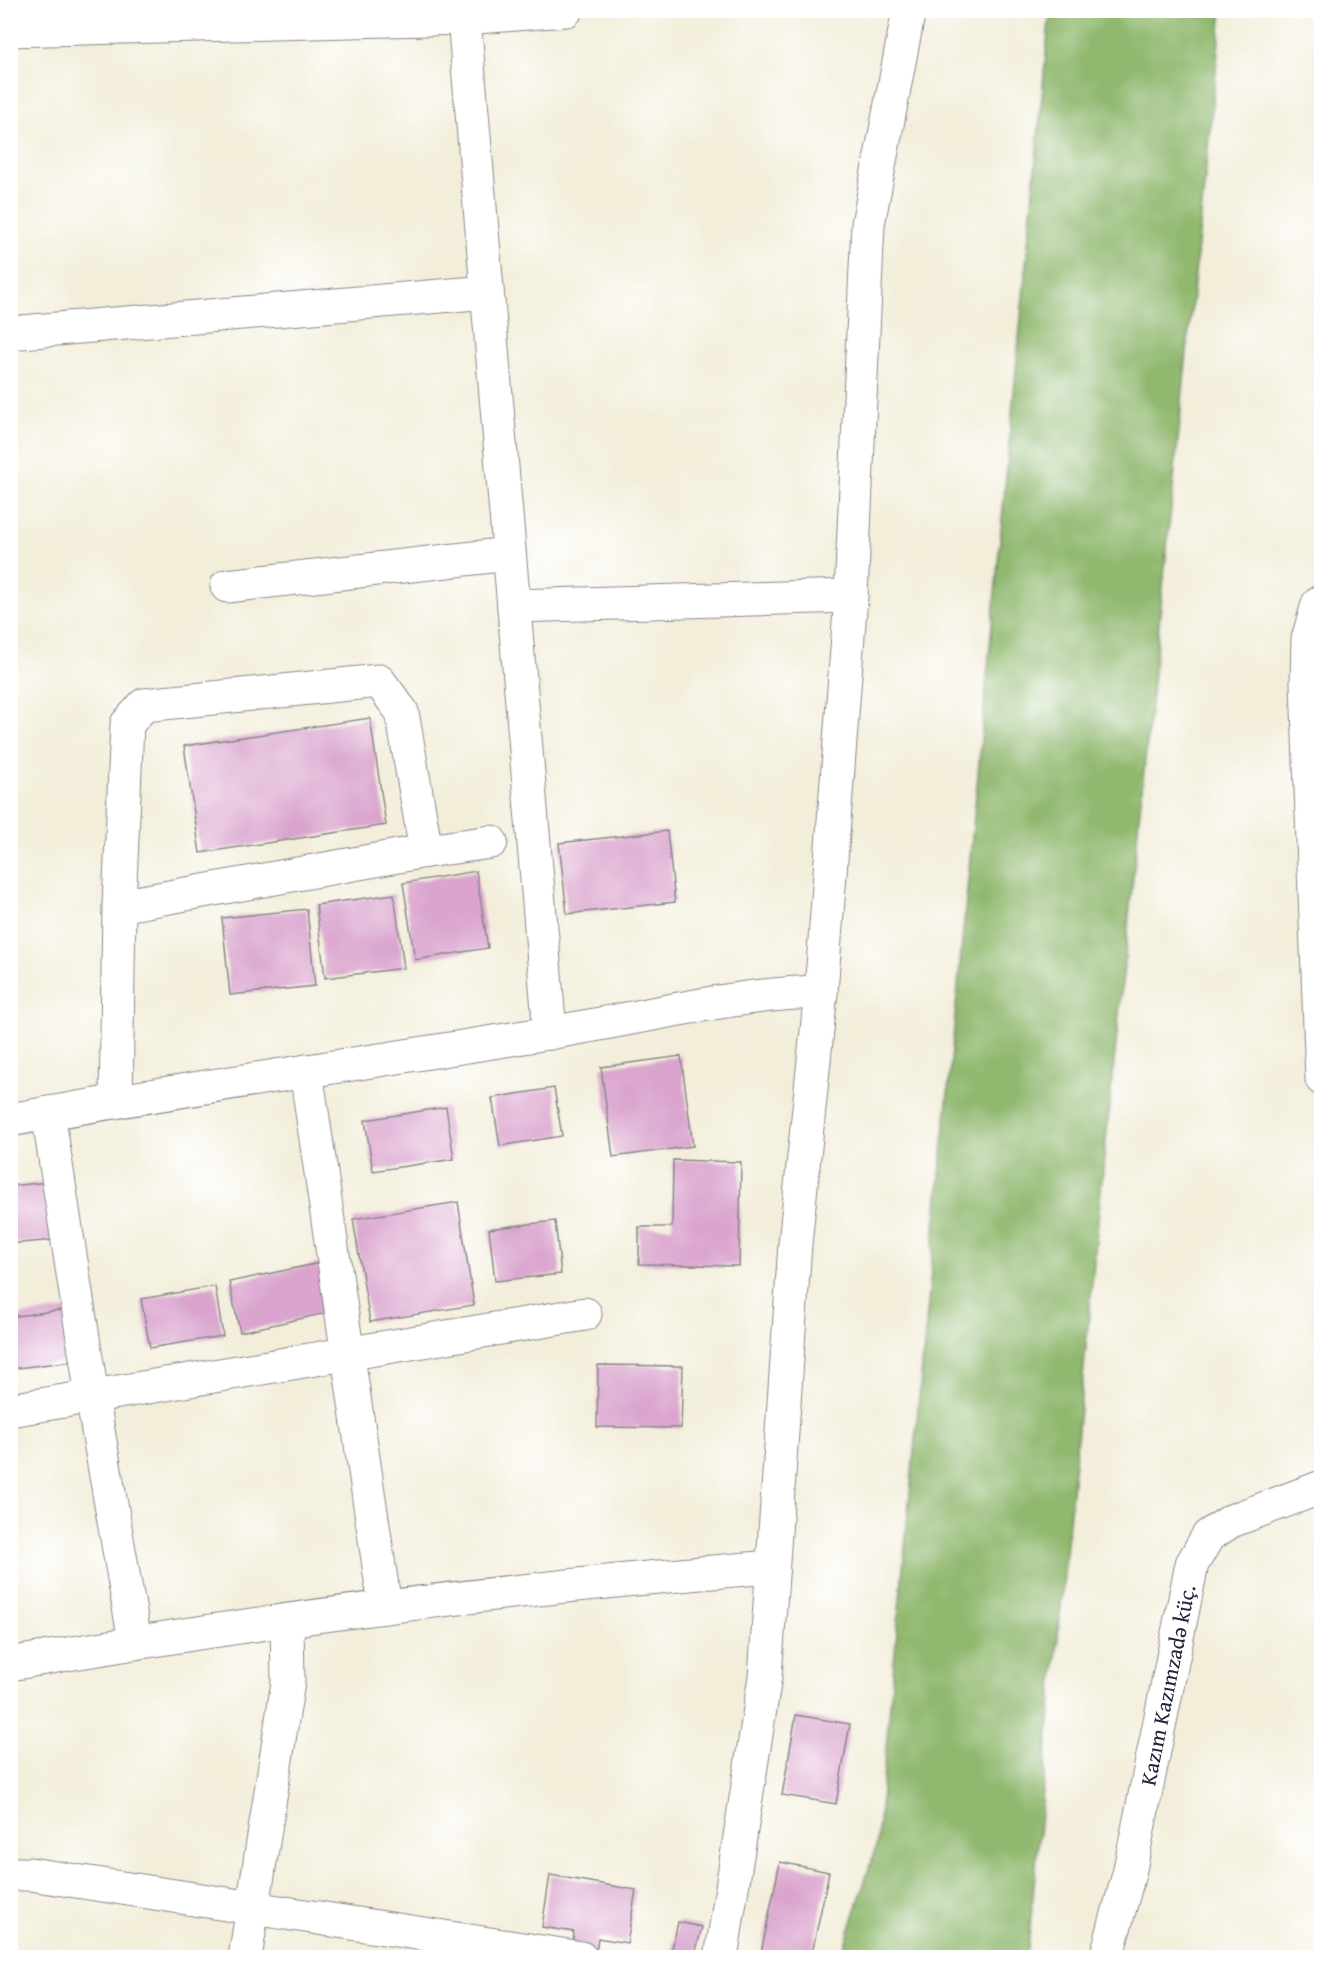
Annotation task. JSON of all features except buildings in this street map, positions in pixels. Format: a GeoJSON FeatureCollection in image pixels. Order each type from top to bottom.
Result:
{"type":"FeatureCollection","features":[{"type":"Feature","properties":{"kind":"street"},"geometry":{"type":"LineString","coordinates":[[10,30],[464,18],[566,10]]}},
{"type":"Feature","properties":{"kind":"street"},"geometry":{"type":"LineString","coordinates":[[721,1958],[765,1677],[795,1244],[821,992],[851,596],[868,224],[909,10]]}},
{"type":"Feature","properties":{"kind":"street"},"geometry":{"type":"LineString","coordinates":[[464,18],[550,1033]]}},
{"type":"Feature","properties":{"kind":"street"},"geometry":{"type":"LineString","coordinates":[[10,333],[488,292]]}},
{"type":"Feature","properties":{"kind":"street"},"geometry":{"type":"LineString","coordinates":[[227,586],[509,554]]}},
{"type":"Feature","properties":{"kind":"street"},"geometry":{"type":"LineString","coordinates":[[514,606],[851,596]]}},
{"type":"Feature","properties":{"kind":"street"},"geometry":{"type":"LineString","coordinates":[[1322,601],[1318,604],[1308,639],[1307,683],[1322,1079]]}},
{"type":"Feature","properties":{"kind":"street"},"geometry":{"type":"LineString","coordinates":[[116,1102],[119,906],[127,724],[144,705],[379,681],[402,712],[426,851]]}},
{"type":"Feature","properties":{"kind":"street"},"geometry":{"type":"LineString","coordinates":[[119,906],[426,851],[491,842]]}},
{"type":"Feature","properties":{"kind":"street"},"geometry":{"type":"LineString","coordinates":[[10,1120],[550,1033],[732,1000],[784,993],[821,992]]}},
{"type":"Feature","properties":{"kind":"street"},"geometry":{"type":"LineString","coordinates":[[306,1071],[385,1607]]}},
{"type":"Feature","properties":{"kind":"street"},"geometry":{"type":"LineString","coordinates":[[48,1113],[92,1396],[135,1641]]}},
{"type":"Feature","properties":{"kind":"street"},"geometry":{"type":"LineString","coordinates":[[10,1410],[346,1352],[585,1314]]}},
{"type":"Feature","properties":{"kind":"street","name":"Kazım Kazımzadə küç."},"geometry":{"type":"LineString","coordinates":[[1106,1958],[1129,1874],[1192,1564],[1208,1536],[1231,1521],[1322,1487]]}},
{"type":"Feature","properties":{"kind":"street"},"geometry":{"type":"LineString","coordinates":[[10,1664],[135,1641],[385,1607],[771,1567]]}},
{"type":"Feature","properties":{"kind":"street"},"geometry":{"type":"LineString","coordinates":[[245,1958],[288,1682],[287,1622]]}},
{"type":"Feature","properties":{"kind":"street"},"geometry":{"type":"LineString","coordinates":[[10,1874],[581,1958]]}},
{"type":"Feature","properties":{"kind":"green space"},"geometry":{"type":"Polygon","coordinates":[[[1050,11],[1222,11],[1102,1179],[1028,1948],[1023,1958],[841,1957],[877,1843],[1050,11]]]}}]}
